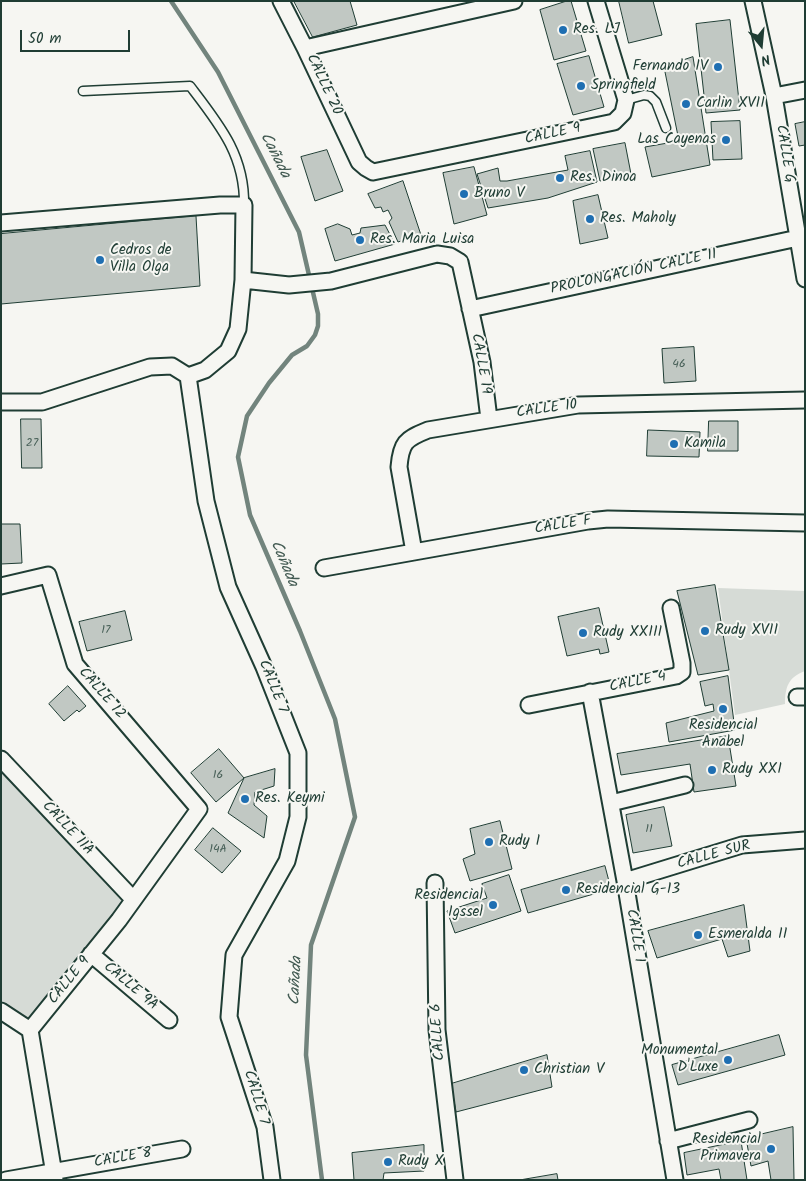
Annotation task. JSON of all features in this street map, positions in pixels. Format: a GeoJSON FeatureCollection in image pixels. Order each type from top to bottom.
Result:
{"type":"FeatureCollection","features":[{"type":"Feature","properties":{"kind":"street","name":"CALLE 20"},"geometry":{"type":"LineString","coordinates":[[281,1],[359,162],[366,168]]}},
{"type":"Feature","properties":{"kind":"street"},"geometry":{"type":"LineString","coordinates":[[305,48],[514,1]]}},
{"type":"Feature","properties":{"kind":"street"},"geometry":{"type":"LineString","coordinates":[[596,1],[626,100]]}},
{"type":"Feature","properties":{"kind":"street","name":"CALLE G"},"geometry":{"type":"LineString","coordinates":[[753,1],[774,96],[805,279]]}},
{"type":"Feature","properties":{"kind":"street"},"geometry":{"type":"LineString","coordinates":[[774,96],[805,90]]}},
{"type":"Feature","properties":{"kind":"street","name":"CALLE 9"},"geometry":{"type":"LineString","coordinates":[[366,168],[373,172],[614,122],[623,113],[626,100]]}},
{"type":"Feature","properties":{"kind":"street"},"geometry":{"type":"LineString","coordinates":[[1,223],[220,205],[244,205],[243,280],[238,328],[228,350],[205,370],[188,376],[172,366],[150,367],[42,402],[1,402]]}},
{"type":"Feature","properties":{"kind":"street","name":"PROLONGACIÓN CALLE 11"},"geometry":{"type":"LineString","coordinates":[[470,308],[798,238]]}},
{"type":"Feature","properties":{"kind":"street","name":"CALLE 19"},"geometry":{"type":"LineString","coordinates":[[243,280],[289,285],[331,281],[437,254],[450,256],[460,262],[482,362],[490,419]]}},
{"type":"Feature","properties":{"kind":"street","name":"CALLE 7"},"geometry":{"type":"LineString","coordinates":[[188,376],[206,501],[228,587],[264,667],[298,753],[298,817],[287,860],[234,955],[229,1017],[265,1127],[272,1180]]}},
{"type":"Feature","properties":{"kind":"street","name":"CALLE 10"},"geometry":{"type":"LineString","coordinates":[[414,552],[399,467],[403,443],[415,435],[428,430],[578,404],[805,400]]}},
{"type":"Feature","properties":{"kind":"street","name":"CALLE F"},"geometry":{"type":"LineString","coordinates":[[324,568],[578,522],[608,519],[805,523]]}},
{"type":"Feature","properties":{"kind":"street","name":"CALLE 12"},"geometry":{"type":"LineString","coordinates":[[1,586],[48,575],[75,664],[199,809]]}},
{"type":"Feature","properties":{"kind":"street","name":"CALLE 4"},"geometry":{"type":"LineString","coordinates":[[529,705],[676,676],[682,672],[682,663],[671,608]]}},
{"type":"Feature","properties":{"kind":"street","name":"CALLE 1"},"geometry":{"type":"LineString","coordinates":[[590,692],[625,881],[675,1180]]}},
{"type":"Feature","properties":{"kind":"street","name":"CALLE 11A"},"geometry":{"type":"LineString","coordinates":[[1,759],[133,899]]}},
{"type":"Feature","properties":{"kind":"street"},"geometry":{"type":"LineString","coordinates":[[611,803],[685,786]]}},
{"type":"Feature","properties":{"kind":"street","name":"CALLE 9"},"geometry":{"type":"LineString","coordinates":[[30,1030],[91,954],[199,809]]}},
{"type":"Feature","properties":{"kind":"street","name":"CALLE SUR"},"geometry":{"type":"LineString","coordinates":[[625,881],[742,845],[805,840]]}},
{"type":"Feature","properties":{"kind":"street","name":"CALLE 6"},"geometry":{"type":"LineString","coordinates":[[435,883],[437,1030],[455,1180]]}},
{"type":"Feature","properties":{"kind":"street","name":"CALLE 9A"},"geometry":{"type":"LineString","coordinates":[[91,954],[169,1020]]}},
{"type":"Feature","properties":{"kind":"street"},"geometry":{"type":"LineString","coordinates":[[1,1011],[30,1030],[54,1176]]}},
{"type":"Feature","properties":{"kind":"street"},"geometry":{"type":"LineString","coordinates":[[668,1141],[748,1120]]}},
{"type":"Feature","properties":{"kind":"street","name":"CALLE 8"},"geometry":{"type":"LineString","coordinates":[[6,1180],[54,1176],[182,1149]]}},
{"type":"Feature","properties":{"kind":"lane"},"geometry":{"type":"LineString","coordinates":[[83,91],[190,86],[223,130],[236,155],[244,191],[244,205]]}},
{"type":"Feature","properties":{"kind":"lane"},"geometry":{"type":"LineString","coordinates":[[626,100],[644,95],[650,96],[656,102],[666,128]]}},
{"type":"Feature","properties":{"kind":"shaded area"},"geometry":{"type":"Polygon","coordinates":[[[718,588],[805,591],[805,671],[799,673],[791,680],[787,688],[785,704],[735,715],[718,588]]]}},
{"type":"Feature","properties":{"kind":"shaded area"},"geometry":{"type":"Polygon","coordinates":[[[1,759],[133,899],[30,1030],[1,1009],[1,759]]]}},
{"type":"Feature","properties":{"kind":"building"},"geometry":{"type":"Polygon","coordinates":[[[294,1],[350,1],[357,25],[313,37],[294,1]]]}},
{"type":"Feature","properties":{"kind":"building","name":"Res. LJ"},"geometry":{"type":"Polygon","coordinates":[[[571,1],[586,51],[554,60],[540,10],[571,1]]]}},
{"type":"Feature","properties":{"kind":"building"},"geometry":{"type":"Polygon","coordinates":[[[619,1],[653,1],[662,35],[629,43],[619,1]]]}},
{"type":"Feature","properties":{"kind":"building","name":"Fernando IV"},"geometry":{"type":"Polygon","coordinates":[[[730,20],[740,110],[706,113],[696,24],[730,20]]]}},
{"type":"Feature","properties":{"kind":"building","name":"Springfield"},"geometry":{"type":"Polygon","coordinates":[[[589,56],[604,107],[573,115],[557,64],[589,56]]]}},
{"type":"Feature","properties":{"kind":"building","name":"Carlin XVII"},"geometry":{"type":"Polygon","coordinates":[[[693,57],[710,165],[652,177],[645,147],[679,141],[664,67],[693,57]]]}},
{"type":"Feature","properties":{"kind":"building","name":"Las Cayenas"},"geometry":{"type":"Polygon","coordinates":[[[740,121],[742,159],[713,160],[711,122],[740,121]]]}},
{"type":"Feature","properties":{"kind":"building"},"geometry":{"type":"Polygon","coordinates":[[[805,122],[805,145],[799,146],[795,124],[805,122]]]}},
{"type":"Feature","properties":{"kind":"building"},"geometry":{"type":"Polygon","coordinates":[[[625,143],[631,174],[600,181],[593,149],[625,143]]]}},
{"type":"Feature","properties":{"kind":"building"},"geometry":{"type":"Polygon","coordinates":[[[327,150],[343,191],[315,201],[301,157],[327,150]]]}},
{"type":"Feature","properties":{"kind":"building","name":"Res. Dinoa"},"geometry":{"type":"Polygon","coordinates":[[[590,151],[597,182],[548,198],[488,208],[477,174],[498,168],[500,181],[507,181],[568,170],[565,156],[590,151]]]}},
{"type":"Feature","properties":{"kind":"building","name":"Bruno V"},"geometry":{"type":"Polygon","coordinates":[[[474,167],[487,215],[454,224],[443,173],[474,167]]]}},
{"type":"Feature","properties":{"kind":"building"},"geometry":{"type":"Polygon","coordinates":[[[403,181],[422,238],[411,241],[410,238],[398,242],[389,222],[392,218],[388,210],[383,212],[381,207],[375,208],[368,194],[403,181]]]}},
{"type":"Feature","properties":{"kind":"building","name":"Res. Maholy"},"geometry":{"type":"Polygon","coordinates":[[[598,195],[608,238],[580,244],[573,201],[598,195]]]}},
{"type":"Feature","properties":{"kind":"building","name":"Cedros de Villa Olga"},"geometry":{"type":"Polygon","coordinates":[[[196,216],[200,286],[1,304],[1,234],[196,216]]]}},
{"type":"Feature","properties":{"kind":"building","name":"Res. Maria Luisa"},"geometry":{"type":"Polygon","coordinates":[[[338,224],[350,229],[352,235],[360,233],[361,228],[385,225],[395,244],[335,261],[325,229],[338,224]]]}},
{"type":"Feature","properties":{"kind":"building"},"geometry":{"type":"Polygon","coordinates":[[[694,347],[696,381],[664,383],[662,349],[694,347]]]}},
{"type":"Feature","properties":{"kind":"building"},"geometry":{"type":"Polygon","coordinates":[[[21,419],[41,419],[42,468],[22,468],[21,419]]]}},
{"type":"Feature","properties":{"kind":"building"},"geometry":{"type":"Polygon","coordinates":[[[709,421],[738,421],[738,451],[708,451],[709,421]]]}},
{"type":"Feature","properties":{"kind":"building","name":"Kamila"},"geometry":{"type":"Polygon","coordinates":[[[648,430],[700,432],[699,457],[647,456],[648,430]]]}},
{"type":"Feature","properties":{"kind":"building"},"geometry":{"type":"Polygon","coordinates":[[[1,524],[20,524],[22,563],[1,564],[1,524]]]}},
{"type":"Feature","properties":{"kind":"building","name":"Rudy XVII"},"geometry":{"type":"Polygon","coordinates":[[[715,585],[729,670],[698,675],[677,591],[715,585]]]}},
{"type":"Feature","properties":{"kind":"building","name":"Rudy XXIII"},"geometry":{"type":"Polygon","coordinates":[[[599,608],[609,652],[600,654],[599,649],[567,656],[558,617],[599,608]]]}},
{"type":"Feature","properties":{"kind":"building"},"geometry":{"type":"Polygon","coordinates":[[[125,611],[132,640],[87,651],[79,622],[125,611]]]}},
{"type":"Feature","properties":{"kind":"building","name":"Residencial Anabel"},"geometry":{"type":"Polygon","coordinates":[[[728,676],[735,730],[669,742],[666,723],[714,711],[713,704],[705,706],[700,682],[728,676]]]}},
{"type":"Feature","properties":{"kind":"building"},"geometry":{"type":"Polygon","coordinates":[[[68,686],[86,706],[79,712],[77,710],[64,721],[49,704],[68,686]]]}},
{"type":"Feature","properties":{"kind":"building","name":"Rudy XXI"},"geometry":{"type":"Polygon","coordinates":[[[728,736],[736,786],[694,792],[690,764],[621,775],[617,754],[728,736]]]}},
{"type":"Feature","properties":{"kind":"building"},"geometry":{"type":"Polygon","coordinates":[[[219,749],[244,778],[216,802],[191,773],[219,749]]]}},
{"type":"Feature","properties":{"kind":"building","name":"Res. Keymi"},"geometry":{"type":"Polygon","coordinates":[[[275,769],[274,786],[255,792],[254,805],[267,816],[264,838],[228,813],[244,778],[275,769]]]}},
{"type":"Feature","properties":{"kind":"building"},"geometry":{"type":"Polygon","coordinates":[[[664,807],[672,846],[633,853],[626,815],[664,807]]]}},
{"type":"Feature","properties":{"kind":"building","name":"Rudy I"},"geometry":{"type":"Polygon","coordinates":[[[500,821],[512,869],[470,881],[463,859],[475,854],[470,829],[500,821]]]}},
{"type":"Feature","properties":{"kind":"building"},"geometry":{"type":"Polygon","coordinates":[[[213,828],[241,851],[222,873],[195,850],[213,828]]]}},
{"type":"Feature","properties":{"kind":"building","name":"Residencial G-13"},"geometry":{"type":"Polygon","coordinates":[[[605,866],[611,889],[528,913],[521,890],[605,866]]]}},
{"type":"Feature","properties":{"kind":"building","name":"Residencial Igssel"},"geometry":{"type":"Polygon","coordinates":[[[509,875],[521,911],[455,933],[447,911],[487,898],[482,884],[509,875]]]}},
{"type":"Feature","properties":{"kind":"building","name":"Esmeralda II"},"geometry":{"type":"Polygon","coordinates":[[[744,905],[750,951],[728,957],[722,939],[657,958],[648,931],[744,905]]]}},
{"type":"Feature","properties":{"kind":"building","name":"Monumental D'Luxe"},"geometry":{"type":"Polygon","coordinates":[[[779,1035],[785,1055],[678,1085],[672,1065],[779,1035]]]}},
{"type":"Feature","properties":{"kind":"building","name":"Christian V"},"geometry":{"type":"Polygon","coordinates":[[[547,1055],[552,1087],[456,1112],[451,1084],[547,1055]]]}},
{"type":"Feature","properties":{"kind":"building","name":"Residencial Primavera"},"geometry":{"type":"Polygon","coordinates":[[[793,1127],[794,1180],[771,1180],[768,1161],[751,1166],[746,1138],[793,1127]]]}},
{"type":"Feature","properties":{"kind":"building"},"geometry":{"type":"Polygon","coordinates":[[[741,1141],[747,1180],[721,1180],[719,1169],[687,1175],[684,1153],[741,1141]]]}},
{"type":"Feature","properties":{"kind":"building","name":"Rudy X"},"geometry":{"type":"Polygon","coordinates":[[[424,1145],[424,1171],[384,1173],[383,1180],[354,1180],[352,1153],[424,1145]]]}},
{"type":"Feature","properties":{"kind":"building"},"geometry":{"type":"Polygon","coordinates":[[[557,1174],[558,1180],[520,1180],[557,1174]]]}},
{"type":"Feature","properties":{"kind":"waterway","name":"Cañada"},"geometry":{"type":"LineString","coordinates":[[171,1],[218,72],[299,232],[318,314],[318,326],[315,335],[307,346],[292,355],[269,383],[247,416],[238,457],[250,515],[300,631],[335,719],[355,817],[311,945],[306,1055],[322,1180]]}},
{"type":"Feature","properties":{"kind":"place","name":"Res. LJ"},"geometry":{"type":"Point","coordinates":[563,30]}},
{"type":"Feature","properties":{"kind":"place","name":"Fernando IV"},"geometry":{"type":"Point","coordinates":[718,67]}},
{"type":"Feature","properties":{"kind":"place","name":"Springfield"},"geometry":{"type":"Point","coordinates":[581,86]}},
{"type":"Feature","properties":{"kind":"place","name":"Carlin XVII"},"geometry":{"type":"Point","coordinates":[686,104]}},
{"type":"Feature","properties":{"kind":"place","name":"Las Cayenas"},"geometry":{"type":"Point","coordinates":[726,140]}},
{"type":"Feature","properties":{"kind":"place","name":"Res. Dinoa"},"geometry":{"type":"Point","coordinates":[560,178]}},
{"type":"Feature","properties":{"kind":"place","name":"Bruno V"},"geometry":{"type":"Point","coordinates":[464,194]}},
{"type":"Feature","properties":{"kind":"place","name":"Res. Maholy"},"geometry":{"type":"Point","coordinates":[590,219]}},
{"type":"Feature","properties":{"kind":"place","name":"Res. Maria Luisa"},"geometry":{"type":"Point","coordinates":[360,240]}},
{"type":"Feature","properties":{"kind":"place","name":"Cedros de Villa Olga"},"geometry":{"type":"Point","coordinates":[100,260]}},
{"type":"Feature","properties":{"kind":"place","name":"Kamila"},"geometry":{"type":"Point","coordinates":[674,444]}},
{"type":"Feature","properties":{"kind":"place","name":"Rudy XVII"},"geometry":{"type":"Point","coordinates":[705,631]}},
{"type":"Feature","properties":{"kind":"place","name":"Rudy XXIII"},"geometry":{"type":"Point","coordinates":[583,633]}},
{"type":"Feature","properties":{"kind":"place","name":"Residencial Anabel"},"geometry":{"type":"Point","coordinates":[723,709]}},
{"type":"Feature","properties":{"kind":"place","name":"Rudy XXI"},"geometry":{"type":"Point","coordinates":[712,770]}},
{"type":"Feature","properties":{"kind":"place","name":"Res. Keymi"},"geometry":{"type":"Point","coordinates":[245,799]}},
{"type":"Feature","properties":{"kind":"place","name":"Rudy I"},"geometry":{"type":"Point","coordinates":[489,842]}},
{"type":"Feature","properties":{"kind":"place","name":"Residencial G-13"},"geometry":{"type":"Point","coordinates":[566,890]}},
{"type":"Feature","properties":{"kind":"place","name":"Residencial Igssel"},"geometry":{"type":"Point","coordinates":[493,905]}},
{"type":"Feature","properties":{"kind":"place","name":"Esmeralda II"},"geometry":{"type":"Point","coordinates":[698,935]}},
{"type":"Feature","properties":{"kind":"place","name":"Monumental D'Luxe"},"geometry":{"type":"Point","coordinates":[728,1060]}},
{"type":"Feature","properties":{"kind":"place","name":"Christian V"},"geometry":{"type":"Point","coordinates":[524,1070]}},
{"type":"Feature","properties":{"kind":"place","name":"Residencial Primavera"},"geometry":{"type":"Point","coordinates":[771,1149]}},
{"type":"Feature","properties":{"kind":"place","name":"Rudy X"},"geometry":{"type":"Point","coordinates":[388,1162]}}]}
